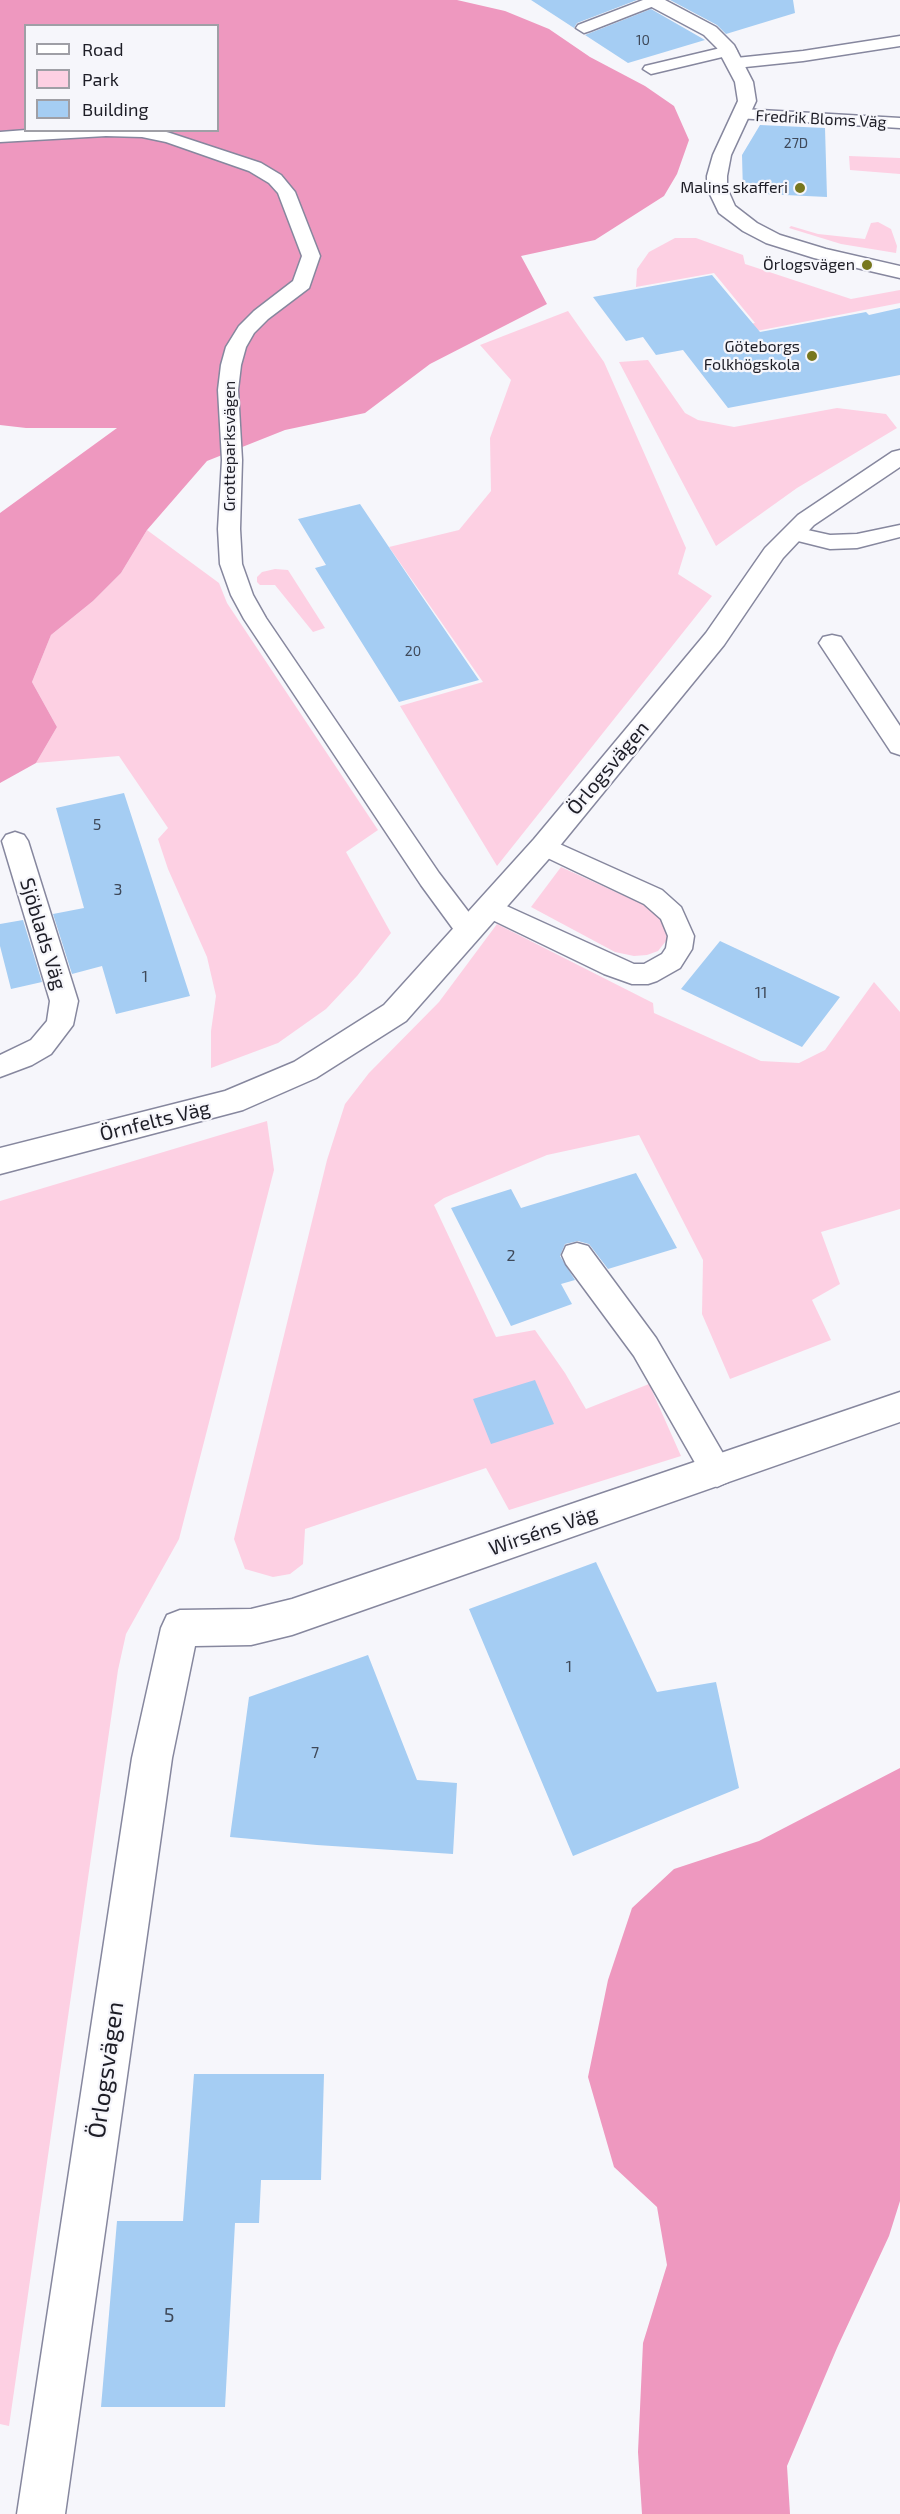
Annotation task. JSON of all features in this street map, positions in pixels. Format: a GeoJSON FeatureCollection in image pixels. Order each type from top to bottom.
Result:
{"type":"FeatureCollection","features":[{"type":"Feature","properties":{"kind":"street"},"geometry":{"type":"LineString","coordinates":[[653,1],[710,31],[732,57],[744,82],[747,101],[743,114],[722,155],[717,176],[717,188],[726,209],[750,228],[773,239],[821,254],[900,272]]}},
{"type":"Feature","properties":{"kind":"street","name":"Örlogsvägen"},"geometry":{"type":"LineString","coordinates":[[305,1070],[395,1013],[415,993],[543,846],[715,639],[774,553],[806,520],[900,457]]}},
{"type":"Feature","properties":{"kind":"street"},"geometry":{"type":"LineString","coordinates":[[832,643],[900,746]]}},
{"type":"Feature","properties":{"kind":"street","name":"Örnfelts Väg"},"geometry":{"type":"LineString","coordinates":[[0,1161],[232,1101],[305,1070]]}},
{"type":"Feature","properties":{"kind":"street","name":"Wirséns Väg"},"geometry":{"type":"LineString","coordinates":[[180,1628],[251,1627],[292,1617],[900,1407]]}},
{"type":"Feature","properties":{"kind":"street","name":"Örlogsvägen"},"geometry":{"type":"LineString","coordinates":[[41,2514],[152,1758],[180,1628]]}},
{"type":"Feature","properties":{"kind":"lane"},"geometry":{"type":"LineString","coordinates":[[584,28],[653,1]]}},
{"type":"Feature","properties":{"kind":"lane"},"geometry":{"type":"LineString","coordinates":[[651,69],[732,57],[802,56],[900,41]]}},
{"type":"Feature","properties":{"kind":"lane","name":"Fredrik Bloms Väg"},"geometry":{"type":"LineString","coordinates":[[743,114],[900,123]]}},
{"type":"Feature","properties":{"kind":"lane","name":"Grotteparksvägen"},"geometry":{"type":"LineString","coordinates":[[0,137],[88,132]]}},
{"type":"Feature","properties":{"kind":"lane","name":"Grotteparksvägen"},"geometry":{"type":"LineString","coordinates":[[142,132],[171,138],[255,166],[275,179],[286,192],[295,210],[311,256],[303,284],[261,315],[246,330],[236,347],[231,365],[228,390],[232,460],[229,529],[231,564],[242,595],[255,619],[424,870],[468,930]]}},
{"type":"Feature","properties":{"kind":"lane"},"geometry":{"type":"LineString","coordinates":[[794,533],[830,542],[857,541],[900,531]]}},
{"type":"Feature","properties":{"kind":"lane","name":"Sjöblads Väg"},"geometry":{"type":"LineString","coordinates":[[0,1066],[22,1058],[40,1047],[59,1025],[64,1001],[15,841]]}},
{"type":"Feature","properties":{"kind":"lane"},"geometry":{"type":"LineString","coordinates":[[489,907],[613,968],[632,974],[648,974],[671,961],[679,949],[681,936],[679,925],[672,914],[653,897],[543,846]]}},
{"type":"Feature","properties":{"kind":"lane"},"geometry":{"type":"LineString","coordinates":[[577,1255],[645,1347],[717,1472]]}},
{"type":"Feature","properties":{"kind":"green space"},"geometry":{"type":"Polygon","coordinates":[[[849,156],[900,158],[900,174],[850,170],[849,156]]]}},
{"type":"Feature","properties":{"kind":"green space"},"geometry":{"type":"Polygon","coordinates":[[[878,222],[891,229],[897,246],[896,253],[841,244],[789,228],[791,226],[818,234],[865,239],[871,223],[878,222]]]}},
{"type":"Feature","properties":{"kind":"green space"},"geometry":{"type":"Polygon","coordinates":[[[675,238],[696,238],[743,255],[745,264],[851,299],[900,290],[900,303],[726,337],[720,330],[755,323],[714,273],[636,287],[637,269],[649,252],[675,238]]]}},
{"type":"Feature","properties":{"kind":"green space"},"geometry":{"type":"Polygon","coordinates":[[[568,311],[604,362],[686,548],[678,574],[712,596],[497,866],[400,706],[483,682],[389,547],[459,530],[491,491],[490,438],[511,380],[480,345],[568,311]]]}},
{"type":"Feature","properties":{"kind":"green space"},"geometry":{"type":"Polygon","coordinates":[[[648,360],[685,413],[698,420],[734,427],[837,408],[886,414],[897,428],[797,488],[716,546],[619,362],[648,360]]]}},
{"type":"Feature","properties":{"kind":"green space"},"geometry":{"type":"Polygon","coordinates":[[[147,530],[219,583],[227,603],[378,830],[346,852],[391,933],[357,976],[326,1009],[278,1043],[211,1068],[211,1031],[216,996],[207,957],[168,869],[158,839],[168,828],[119,756],[36,763],[57,727],[32,682],[51,635],[93,601],[121,573],[147,530]]]}},
{"type":"Feature","properties":{"kind":"green space"},"geometry":{"type":"Polygon","coordinates":[[[275,569],[288,570],[325,628],[313,632],[275,585],[260,585],[257,582],[257,577],[262,572],[275,569]]]}},
{"type":"Feature","properties":{"kind":"green space"},"geometry":{"type":"Polygon","coordinates":[[[561,867],[653,909],[664,918],[670,932],[666,941],[658,951],[647,955],[634,956],[615,952],[531,907],[561,867]]]}},
{"type":"Feature","properties":{"kind":"green space"},"geometry":{"type":"Polygon","coordinates":[[[497,924],[653,1003],[654,1013],[761,1061],[799,1063],[825,1050],[874,982],[900,1012],[900,1209],[821,1232],[840,1284],[812,1300],[831,1340],[730,1379],[702,1314],[703,1260],[639,1135],[547,1155],[444,1198],[434,1205],[496,1337],[535,1330],[565,1373],[586,1409],[649,1384],[681,1456],[509,1510],[486,1468],[305,1529],[303,1564],[290,1574],[273,1577],[245,1569],[234,1539],[327,1160],[345,1104],[369,1073],[439,1002],[497,924]]]}},
{"type":"Feature","properties":{"kind":"green space"},"geometry":{"type":"Polygon","coordinates":[[[267,1121],[274,1170],[179,1539],[126,1634],[118,1670],[9,2426],[0,2424],[0,1201],[267,1121]]]}},
{"type":"Feature","properties":{"kind":"shaded area"},"geometry":{"type":"Polygon","coordinates":[[[0,0],[457,0],[505,11],[549,29],[590,57],[645,86],[674,106],[689,140],[677,174],[664,196],[595,240],[521,256],[547,304],[430,364],[365,413],[285,430],[207,461],[147,530],[121,573],[93,601],[51,635],[32,682],[57,727],[36,763],[0,783],[0,513],[117,428],[26,428],[0,425],[0,0]]]}},
{"type":"Feature","properties":{"kind":"shaded area"},"geometry":{"type":"Polygon","coordinates":[[[900,1768],[900,2201],[889,2236],[837,2348],[787,2466],[790,2514],[642,2514],[638,2452],[643,2343],[667,2265],[657,2207],[614,2167],[588,2077],[608,1980],[632,1908],[674,1869],[759,1841],[900,1768]]]}},
{"type":"Feature","properties":{"kind":"building"},"geometry":{"type":"Polygon","coordinates":[[[531,0],[637,0],[577,23],[574,28],[531,0]]]}},
{"type":"Feature","properties":{"kind":"building"},"geometry":{"type":"Polygon","coordinates":[[[670,0],[793,0],[795,13],[726,34],[717,25],[670,0]]]}},
{"type":"Feature","properties":{"kind":"building"},"geometry":{"type":"Polygon","coordinates":[[[651,9],[705,40],[628,63],[585,35],[651,9]]]}},
{"type":"Feature","properties":{"kind":"building"},"geometry":{"type":"Polygon","coordinates":[[[760,125],[825,128],[827,197],[743,193],[742,155],[760,125]]]}},
{"type":"Feature","properties":{"kind":"building"},"geometry":{"type":"Polygon","coordinates":[[[712,275],[760,332],[866,312],[869,315],[900,308],[900,375],[728,408],[683,350],[656,355],[643,337],[626,341],[593,297],[712,275]]]}},
{"type":"Feature","properties":{"kind":"building"},"geometry":{"type":"Polygon","coordinates":[[[360,504],[479,680],[399,702],[315,568],[326,565],[298,519],[360,504]]]}},
{"type":"Feature","properties":{"kind":"building"},"geometry":{"type":"Polygon","coordinates":[[[124,793],[190,996],[116,1014],[102,966],[72,974],[53,914],[84,908],[56,808],[124,793]]]}},
{"type":"Feature","properties":{"kind":"building"},"geometry":{"type":"Polygon","coordinates":[[[23,920],[42,982],[11,989],[0,946],[0,924],[23,920]]]}},
{"type":"Feature","properties":{"kind":"building"},"geometry":{"type":"Polygon","coordinates":[[[720,941],[840,997],[802,1047],[681,989],[720,941]]]}},
{"type":"Feature","properties":{"kind":"building"},"geometry":{"type":"Polygon","coordinates":[[[636,1173],[677,1248],[608,1269],[589,1244],[578,1241],[565,1244],[560,1256],[575,1280],[561,1284],[572,1304],[511,1326],[451,1208],[511,1189],[521,1208],[636,1173]]]}},
{"type":"Feature","properties":{"kind":"building"},"geometry":{"type":"Polygon","coordinates":[[[535,1380],[554,1424],[491,1444],[473,1399],[535,1380]]]}},
{"type":"Feature","properties":{"kind":"building"},"geometry":{"type":"Polygon","coordinates":[[[596,1562],[657,1692],[716,1682],[739,1788],[573,1856],[469,1609],[596,1562]]]}},
{"type":"Feature","properties":{"kind":"building"},"geometry":{"type":"Polygon","coordinates":[[[368,1655],[417,1780],[457,1783],[453,1854],[230,1837],[249,1697],[368,1655]]]}},
{"type":"Feature","properties":{"kind":"building"},"geometry":{"type":"Polygon","coordinates":[[[194,2074],[324,2074],[321,2180],[261,2180],[259,2223],[235,2223],[225,2407],[101,2407],[117,2221],[183,2221],[194,2074]]]}},
{"type":"Feature","properties":{"kind":"place","name":"Malins skafferi"},"geometry":{"type":"Point","coordinates":[800,188]}},
{"type":"Feature","properties":{"kind":"place","name":"Örlogsvägen"},"geometry":{"type":"Point","coordinates":[867,265]}},
{"type":"Feature","properties":{"kind":"place","name":"Göteborgs Folkhögskola"},"geometry":{"type":"Point","coordinates":[812,356]}}]}
